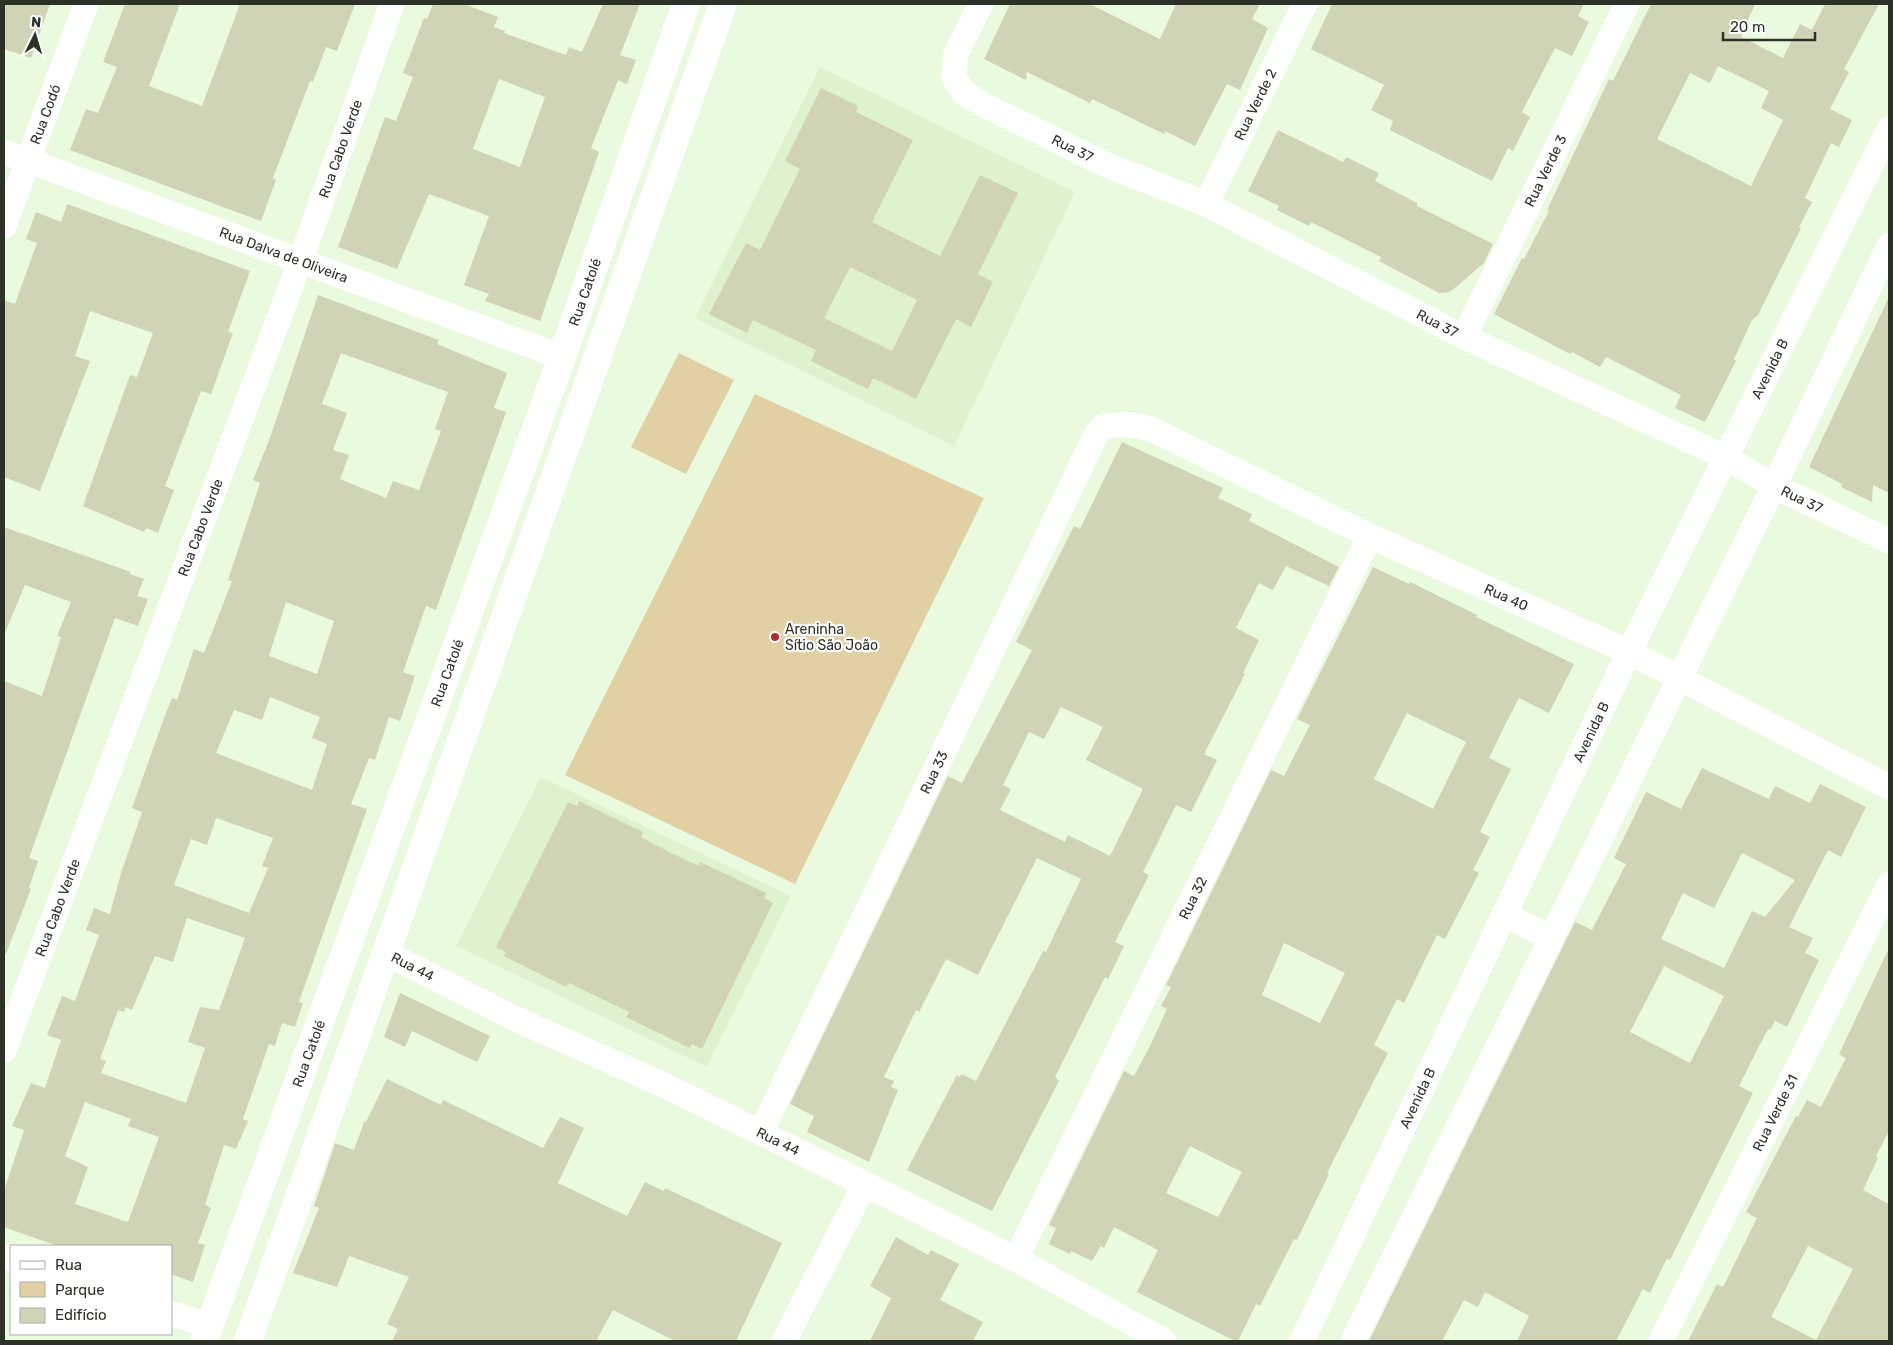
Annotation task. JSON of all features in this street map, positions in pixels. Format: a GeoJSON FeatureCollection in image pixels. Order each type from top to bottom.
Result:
{"type":"FeatureCollection","features":[{"type":"Feature","properties":{"kind":"street","name":"Rua Codó"},"geometry":{"type":"LineString","coordinates":[[4,226],[86,4]]}},
{"type":"Feature","properties":{"kind":"street","name":"Rua Cabo Verde"},"geometry":{"type":"LineString","coordinates":[[4,1050],[300,262],[392,4]]}},
{"type":"Feature","properties":{"kind":"street","name":"Rua Catolé"},"geometry":{"type":"LineString","coordinates":[[206,1334],[562,357],[686,4]]}},
{"type":"Feature","properties":{"kind":"street"},"geometry":{"type":"LineString","coordinates":[[248,1341],[723,4]]}},
{"type":"Feature","properties":{"kind":"street","name":"Rua 37"},"geometry":{"type":"LineString","coordinates":[[981,4],[956,53],[954,78],[964,92],[986,106],[1109,166],[1206,204],[1464,337],[1725,457],[1774,486],[1889,541]]}},
{"type":"Feature","properties":{"kind":"street","name":"Rua Verde 2"},"geometry":{"type":"LineString","coordinates":[[1206,204],[1305,4]]}},
{"type":"Feature","properties":{"kind":"street","name":"Rua Verde 3"},"geometry":{"type":"LineString","coordinates":[[1464,337],[1627,4]]}},
{"type":"Feature","properties":{"kind":"street","name":"Avenida B"},"geometry":{"type":"LineString","coordinates":[[1302,1341],[1630,652],[1889,129]]}},
{"type":"Feature","properties":{"kind":"street","name":"Rua Dalva de Oliveira"},"geometry":{"type":"LineString","coordinates":[[4,152],[562,357]]}},
{"type":"Feature","properties":{"kind":"street"},"geometry":{"type":"LineString","coordinates":[[1353,1341],[1774,486],[1889,246]]}},
{"type":"Feature","properties":{"kind":"street","name":"Rua 40"},"geometry":{"type":"LineString","coordinates":[[1117,424],[1135,424],[1151,429],[1370,536],[1630,652],[1889,786]]}},
{"type":"Feature","properties":{"kind":"street","name":"Rua 33"},"geometry":{"type":"LineString","coordinates":[[761,1132],[1095,437],[1102,427],[1117,424]]}},
{"type":"Feature","properties":{"kind":"street","name":"Rua 32"},"geometry":{"type":"LineString","coordinates":[[1016,1259],[1370,536]]}},
{"type":"Feature","properties":{"kind":"street","name":"Rua Verde 31"},"geometry":{"type":"LineString","coordinates":[[1661,1341],[1889,885]]}},
{"type":"Feature","properties":{"kind":"street"},"geometry":{"type":"LineString","coordinates":[[1504,914],[1552,938]]}},
{"type":"Feature","properties":{"kind":"street","name":"Rua 44"},"geometry":{"type":"LineString","coordinates":[[386,953],[518,1020],[761,1132],[866,1184],[1016,1259],[1164,1341]]}},
{"type":"Feature","properties":{"kind":"street"},"geometry":{"type":"LineString","coordinates":[[784,1341],[866,1184]]}},
{"type":"Feature","properties":{"kind":"street"},"geometry":{"type":"LineString","coordinates":[[172,1315],[206,1334]]}},
{"type":"Feature","properties":{"kind":"shaded area"},"geometry":{"type":"Polygon","coordinates":[[[820,67],[1075,192],[954,446],[695,318],[820,67]]]}},
{"type":"Feature","properties":{"kind":"shaded area"},"geometry":{"type":"Polygon","coordinates":[[[541,777],[791,896],[707,1067],[456,946],[541,777]]]}},
{"type":"Feature","properties":{"kind":"green space"},"geometry":{"type":"Polygon","coordinates":[[[679,353],[734,380],[686,474],[631,447],[679,353]]]}},
{"type":"Feature","properties":{"kind":"green space","name":"Areninha Sítio São João"},"geometry":{"type":"Polygon","coordinates":[[[755,394],[984,498],[795,884],[565,775],[755,394]]]}},
{"type":"Feature","properties":{"kind":"building"},"geometry":{"type":"Polygon","coordinates":[[[4,4],[50,4],[31,58],[4,49],[4,4]]]}},
{"type":"Feature","properties":{"kind":"building"},"geometry":{"type":"Polygon","coordinates":[[[125,4],[180,4],[149,86],[202,106],[240,4],[355,4],[337,51],[326,47],[313,82],[310,81],[273,178],[276,180],[261,221],[70,150],[86,109],[98,113],[117,67],[103,62],[125,4]]]}},
{"type":"Feature","properties":{"kind":"building"},"geometry":{"type":"Polygon","coordinates":[[[433,4],[464,4],[498,17],[494,27],[505,31],[504,33],[566,55],[569,47],[582,52],[603,4],[640,4],[620,55],[636,60],[627,84],[618,80],[591,148],[599,152],[540,321],[485,301],[489,294],[464,285],[489,216],[429,194],[397,269],[338,247],[385,117],[396,121],[413,77],[403,73],[424,18],[427,19],[433,4]],[[499,79],[473,149],[520,167],[545,97],[499,79]]]}},
{"type":"Feature","properties":{"kind":"building"},"geometry":{"type":"Polygon","coordinates":[[[1010,4],[1090,4],[1160,39],[1176,4],[1260,4],[1252,19],[1268,28],[1240,90],[1227,84],[1195,146],[1165,131],[1164,134],[1092,99],[1090,103],[1027,72],[1026,80],[984,59],[1010,4]]]}},
{"type":"Feature","properties":{"kind":"building"},"geometry":{"type":"Polygon","coordinates":[[[1332,4],[1584,4],[1578,16],[1589,22],[1572,56],[1555,48],[1522,112],[1530,117],[1513,151],[1508,148],[1492,181],[1390,130],[1393,121],[1371,110],[1384,85],[1311,49],[1332,4]]]}},
{"type":"Feature","properties":{"kind":"building"},"geometry":{"type":"Polygon","coordinates":[[[1651,4],[1755,4],[1741,37],[1783,58],[1800,24],[1812,30],[1825,4],[1879,4],[1844,69],[1849,72],[1830,109],[1852,120],[1839,147],[1831,143],[1805,198],[1812,202],[1799,227],[1801,228],[1758,315],[1752,320],[1734,359],[1736,361],[1705,422],[1675,408],[1681,395],[1606,357],[1600,367],[1572,352],[1570,354],[1494,314],[1522,258],[1524,259],[1549,211],[1547,210],[1609,79],[1613,81],[1651,4]],[[1718,66],[1710,83],[1690,73],[1657,139],[1751,186],[1783,120],[1761,108],[1769,91],[1718,66]]]}},
{"type":"Feature","properties":{"kind":"building"},"geometry":{"type":"Polygon","coordinates":[[[821,88],[858,106],[856,112],[913,140],[872,222],[940,256],[980,175],[1018,193],[978,274],[993,282],[971,327],[956,319],[916,399],[873,378],[868,389],[811,361],[816,350],[753,320],[747,333],[709,314],[746,243],[760,250],[800,169],[785,161],[821,88]],[[850,267],[824,318],[892,351],[917,300],[850,267]]]}},
{"type":"Feature","properties":{"kind":"building"},"geometry":{"type":"Polygon","coordinates":[[[1278,130],[1343,162],[1346,157],[1379,173],[1375,181],[1417,203],[1417,206],[1493,244],[1484,263],[1450,292],[1439,293],[1379,261],[1381,257],[1311,222],[1309,226],[1277,210],[1279,206],[1248,191],[1278,130]]]}},
{"type":"Feature","properties":{"kind":"building"},"geometry":{"type":"Polygon","coordinates":[[[67,204],[250,271],[228,332],[233,333],[211,394],[201,391],[165,486],[174,490],[158,533],[146,528],[144,532],[83,506],[130,375],[137,377],[153,333],[90,311],[75,356],[90,361],[40,491],[4,477],[4,300],[15,304],[37,243],[26,239],[36,212],[61,222],[67,204]]]}},
{"type":"Feature","properties":{"kind":"building"},"geometry":{"type":"Polygon","coordinates":[[[318,295],[439,340],[437,344],[507,373],[494,408],[506,412],[436,610],[426,606],[403,672],[415,676],[400,721],[389,717],[375,760],[369,758],[351,804],[367,809],[299,1002],[303,1003],[295,1027],[282,1023],[275,1046],[269,1044],[243,1119],[248,1121],[236,1149],[224,1145],[205,1205],[211,1208],[198,1243],[205,1245],[193,1282],[172,1274],[172,1245],[55,1245],[4,1227],[4,1191],[24,1130],[12,1126],[31,1083],[45,1088],[61,1040],[47,1035],[62,996],[75,1001],[99,935],[86,930],[94,908],[110,914],[121,873],[142,812],[132,808],[172,698],[177,700],[194,649],[204,653],[232,581],[228,580],[260,483],[253,480],[270,438],[318,295]],[[341,353],[322,404],[347,413],[333,450],[349,455],[340,479],[386,498],[393,481],[419,490],[441,431],[435,429],[448,392],[341,353]],[[286,602],[269,656],[317,674],[334,621],[286,602]],[[270,697],[262,720],[234,710],[216,753],[312,790],[327,744],[312,738],[320,717],[270,697]],[[216,818],[207,845],[191,839],[174,885],[249,913],[268,868],[262,866],[273,838],[216,818]],[[187,918],[173,962],[155,956],[132,1010],[125,1007],[124,1012],[118,1010],[100,1059],[106,1061],[101,1073],[186,1103],[205,1048],[188,1042],[200,1007],[219,1010],[245,938],[187,918]],[[85,1102],[65,1156],[88,1167],[75,1204],[128,1222],[159,1137],[128,1126],[131,1119],[85,1102]]]}},
{"type":"Feature","properties":{"kind":"building"},"geometry":{"type":"Polygon","coordinates":[[[1889,297],[1889,493],[1873,485],[1872,502],[1841,487],[1842,484],[1809,467],[1889,297]]]}},
{"type":"Feature","properties":{"kind":"building"},"geometry":{"type":"Polygon","coordinates":[[[1122,442],[1223,488],[1218,498],[1252,514],[1249,521],[1339,567],[1329,586],[1286,566],[1273,590],[1259,583],[1236,628],[1259,640],[1243,673],[1245,674],[1204,754],[1217,760],[1191,812],[1176,805],[1143,872],[1149,875],[1115,942],[1124,946],[1108,979],[1105,977],[1055,1077],[1059,1081],[992,1211],[907,1170],[957,1075],[960,1077],[961,1074],[976,1081],[1043,951],[1046,952],[1081,879],[1037,858],[978,975],[946,959],[919,1012],[916,1010],[884,1077],[894,1081],[891,1087],[898,1090],[869,1162],[807,1132],[814,1116],[790,1104],[948,776],[962,783],[1032,650],[1016,642],[1074,526],[1080,529],[1122,442]],[[1061,707],[1044,739],[1029,732],[1003,785],[1011,789],[1000,810],[1065,842],[1068,835],[1110,856],[1143,789],[1086,760],[1103,727],[1061,707]]]}},
{"type":"Feature","properties":{"kind":"building"},"geometry":{"type":"Polygon","coordinates":[[[4,527],[131,572],[130,574],[144,579],[137,596],[148,599],[138,626],[115,618],[29,858],[38,861],[29,888],[31,889],[6,954],[4,954],[4,681],[42,696],[61,637],[57,636],[71,602],[25,585],[4,635],[4,527]]]}},
{"type":"Feature","properties":{"kind":"building"},"geometry":{"type":"Polygon","coordinates":[[[1373,567],[1409,584],[1410,582],[1477,615],[1476,617],[1574,664],[1549,713],[1519,698],[1505,725],[1489,758],[1511,769],[1480,832],[1490,837],[1473,870],[1479,873],[1445,939],[1437,935],[1404,1003],[1397,999],[1374,1045],[1388,1053],[1327,1173],[1329,1174],[1297,1240],[1294,1239],[1260,1306],[1256,1304],[1238,1341],[1235,1341],[1137,1292],[1158,1250],[1114,1227],[1104,1248],[1101,1246],[1092,1261],[1071,1251],[1070,1254],[1049,1244],[1056,1228],[1049,1225],[1124,1071],[1134,1076],[1151,1044],[1167,1009],[1161,1006],[1171,987],[1166,985],[1271,770],[1284,776],[1310,725],[1297,719],[1373,567]],[[1407,713],[1374,779],[1433,809],[1466,742],[1407,713]],[[1284,943],[1262,995],[1320,1023],[1345,973],[1284,943]],[[1190,1146],[1166,1193],[1218,1217],[1242,1172],[1190,1146]]]}},
{"type":"Feature","properties":{"kind":"building"},"geometry":{"type":"Polygon","coordinates":[[[1702,768],[1769,799],[1775,786],[1810,803],[1820,784],[1866,807],[1841,857],[1828,850],[1789,927],[1813,938],[1805,953],[1819,960],[1787,1027],[1775,1021],[1770,1030],[1768,1029],[1739,1086],[1753,1093],[1670,1260],[1667,1258],[1650,1293],[1643,1289],[1616,1341],[1517,1341],[1529,1316],[1485,1292],[1478,1307],[1464,1300],[1442,1341],[1369,1341],[1575,922],[1592,930],[1626,864],[1614,858],[1646,792],[1681,809],[1702,768]],[[1742,853],[1714,908],[1683,893],[1661,939],[1724,968],[1752,911],[1765,917],[1795,880],[1742,853]],[[1664,966],[1630,1032],[1690,1063],[1724,996],[1664,966]]]}},
{"type":"Feature","properties":{"kind":"building"},"geometry":{"type":"Polygon","coordinates":[[[579,801],[643,832],[641,837],[671,853],[699,866],[700,862],[766,893],[764,898],[773,903],[702,1049],[692,1044],[690,1048],[626,1017],[629,1012],[569,983],[566,987],[504,956],[506,952],[496,947],[568,802],[577,806],[579,801]]]}},
{"type":"Feature","properties":{"kind":"building"},"geometry":{"type":"Polygon","coordinates":[[[1889,948],[1889,1131],[1876,1156],[1878,1158],[1863,1190],[1889,1204],[1889,1341],[1688,1341],[1717,1284],[1723,1287],[1757,1218],[1746,1212],[1796,1116],[1798,1117],[1807,1100],[1821,1107],[1846,1058],[1839,1054],[1889,948]],[[1808,1246],[1771,1317],[1816,1340],[1853,1269],[1808,1246]]]}},
{"type":"Feature","properties":{"kind":"building"},"geometry":{"type":"Polygon","coordinates":[[[400,993],[490,1036],[477,1062],[412,1031],[405,1047],[384,1037],[400,993]]]}},
{"type":"Feature","properties":{"kind":"building"},"geometry":{"type":"Polygon","coordinates":[[[387,1079],[441,1105],[443,1100],[543,1148],[560,1117],[584,1128],[558,1183],[627,1216],[645,1182],[664,1191],[665,1188],[782,1243],[736,1341],[675,1341],[613,1310],[596,1341],[392,1341],[398,1329],[387,1324],[409,1277],[349,1256],[337,1287],[293,1273],[319,1208],[314,1206],[335,1143],[354,1150],[364,1122],[366,1122],[387,1079]]]}},
{"type":"Feature","properties":{"kind":"building"},"geometry":{"type":"Polygon","coordinates":[[[896,1237],[928,1255],[931,1250],[959,1264],[940,1300],[983,1322],[973,1341],[870,1341],[891,1298],[870,1286],[896,1237]]]}},
{"type":"Feature","properties":{"kind":"place","name":"Areninha Sítio São João"},"geometry":{"type":"Point","coordinates":[775,637]}}]}
